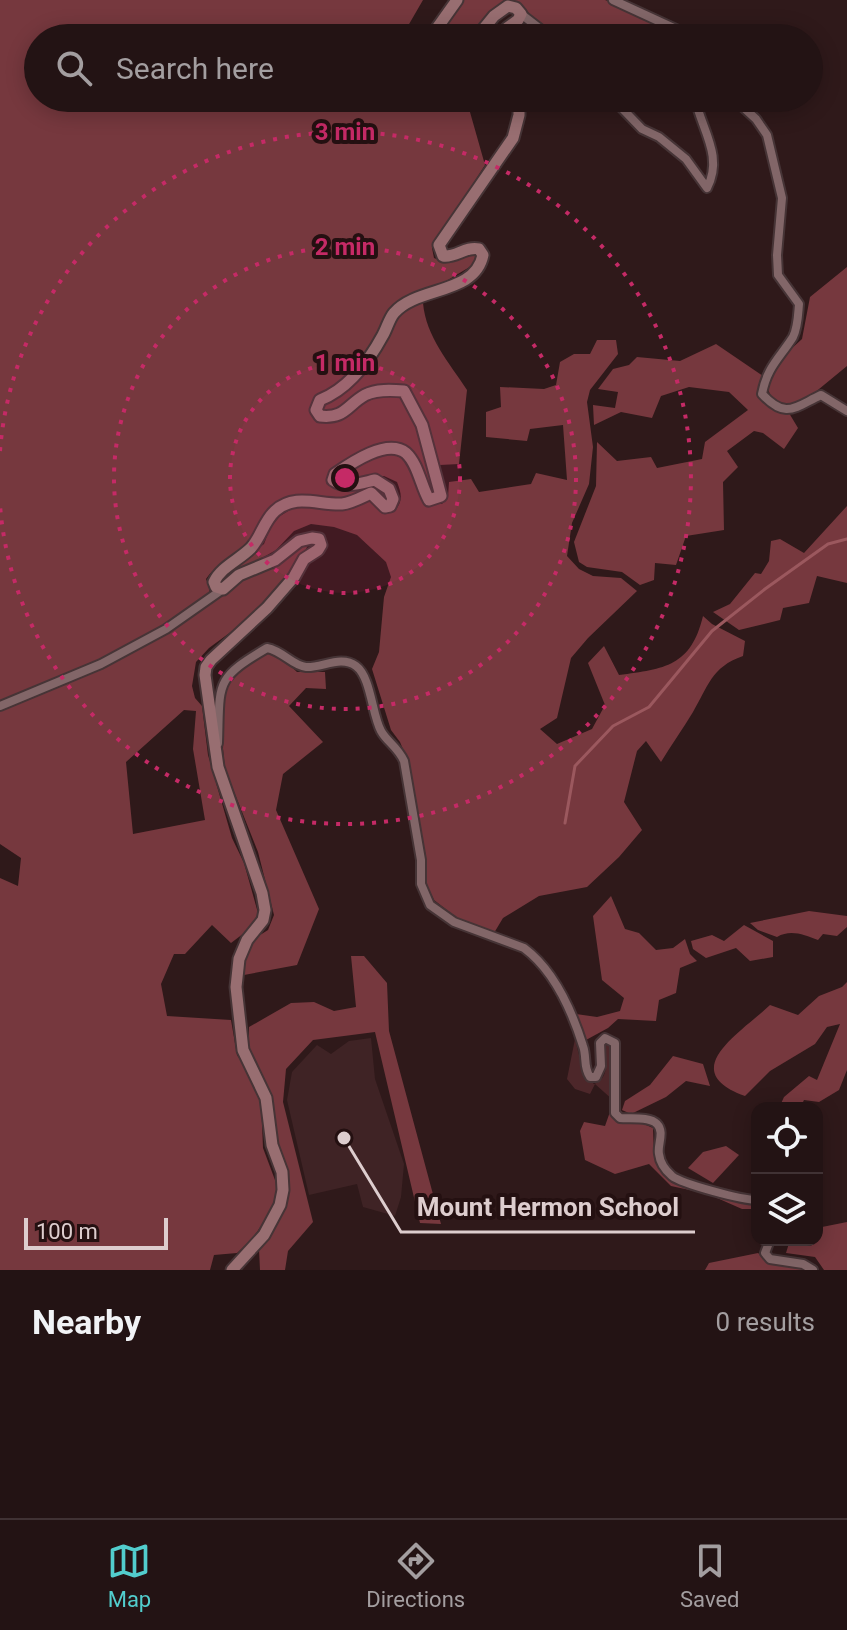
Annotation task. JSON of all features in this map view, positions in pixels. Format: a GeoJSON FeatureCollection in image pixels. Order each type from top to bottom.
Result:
{"type":"FeatureCollection","features":[{"type":"Feature","properties":{"kind":"main road"},"geometry":{"type":"LineString","coordinates":[[440,24],[457,0]]}},
{"type":"Feature","properties":{"kind":"main road"},"geometry":{"type":"LineString","coordinates":[[489,24],[508,6],[516,8],[521,14],[512,24]]}},
{"type":"Feature","properties":{"kind":"main road"},"geometry":{"type":"LineString","coordinates":[[232,1270],[264,1235],[280,1205],[283,1190],[282,1172],[272,1145],[266,1098],[243,1050],[236,987],[239,959],[247,940],[263,920],[265,910],[262,893],[218,767],[206,689],[206,667],[280,594],[304,559],[318,550],[321,545],[319,539],[299,541],[275,560],[239,575],[223,589],[216,587],[214,582],[218,573],[260,538],[269,517],[278,508],[295,501],[343,504],[371,493],[385,507],[390,506],[393,499],[389,489],[375,480],[339,485],[333,480],[335,474],[376,450],[388,447],[405,453],[429,500],[441,496],[422,425],[404,391],[387,390],[366,395],[349,410],[332,417],[320,416],[316,410],[320,400],[337,393],[364,364],[384,335],[393,314],[408,303],[474,275],[483,255],[479,249],[471,247],[451,257],[443,256],[439,245],[513,138],[518,112]]}},
{"type":"Feature","properties":{"kind":"street"},"geometry":{"type":"LineString","coordinates":[[613,0],[665,24]]}},
{"type":"Feature","properties":{"kind":"street"},"geometry":{"type":"LineString","coordinates":[[521,14],[534,24]]}},
{"type":"Feature","properties":{"kind":"street"},"geometry":{"type":"LineString","coordinates":[[626,112],[642,129],[659,137],[686,159],[707,188],[711,180],[713,154],[700,112]]}},
{"type":"Feature","properties":{"kind":"street"},"geometry":{"type":"LineString","coordinates":[[748,112],[767,135],[782,198],[778,275],[799,304],[794,335],[766,376],[762,394],[772,406],[783,410],[795,409],[821,395],[847,411]]}},
{"type":"Feature","properties":{"kind":"street"},"geometry":{"type":"LineString","coordinates":[[0,706],[101,664],[166,629],[223,589]]}},
{"type":"Feature","properties":{"kind":"street"},"geometry":{"type":"LineString","coordinates":[[218,767],[221,690],[227,675],[241,663],[267,648],[279,650],[305,667],[340,662],[356,666],[363,677],[381,732],[397,746],[404,761],[421,860],[421,884],[430,905],[454,922],[533,954],[549,972],[580,1034],[586,1071],[590,1077],[596,1077],[600,1072],[600,1043],[605,1038],[615,1043],[615,1113],[620,1118],[653,1120],[659,1124],[661,1164],[674,1178],[725,1195],[751,1199]]}},
{"type":"Feature","properties":{"kind":"street"},"geometry":{"type":"LineString","coordinates":[[768,1246],[765,1253],[770,1259],[803,1264],[813,1270]]}},
{"type":"Feature","properties":{"kind":"shaded area"},"geometry":{"type":"Polygon","coordinates":[[[0,0],[423,0],[409,24],[24,24],[24,112],[470,112],[485,165],[432,248],[434,258],[444,262],[471,253],[479,255],[478,262],[426,293],[406,300],[371,351],[336,390],[312,407],[332,420],[372,399],[402,395],[420,426],[436,489],[429,491],[410,451],[400,444],[379,446],[331,484],[371,484],[387,494],[385,501],[378,494],[345,498],[303,496],[281,501],[265,515],[244,546],[206,579],[210,589],[208,595],[164,626],[99,660],[0,702],[0,0]]]}},
{"type":"Feature","properties":{"kind":"shaded area"},"geometry":{"type":"Polygon","coordinates":[[[461,0],[605,0],[628,8],[653,24],[539,24],[515,4],[489,24],[445,24],[461,0]]]}},
{"type":"Feature","properties":{"kind":"shaded area"},"geometry":{"type":"Polygon","coordinates":[[[847,267],[847,366],[813,394],[788,406],[774,400],[767,386],[778,361],[802,339],[810,297],[847,267]]]}},
{"type":"Feature","properties":{"kind":"shaded area"},"geometry":{"type":"Polygon","coordinates":[[[423,303],[433,338],[467,390],[459,464],[440,465],[419,405],[407,388],[388,386],[331,412],[323,411],[321,405],[339,396],[395,314],[423,303]]]}},
{"type":"Feature","properties":{"kind":"shaded area"},"geometry":{"type":"Polygon","coordinates":[[[597,340],[616,340],[618,354],[590,390],[587,402],[593,447],[589,484],[572,523],[567,556],[579,569],[593,576],[621,578],[637,591],[571,658],[557,718],[540,729],[557,744],[592,729],[605,705],[588,663],[604,646],[619,675],[663,667],[683,655],[691,645],[703,616],[745,641],[743,656],[717,672],[661,762],[646,741],[637,751],[624,802],[642,830],[619,857],[587,887],[539,896],[503,918],[494,933],[457,918],[434,900],[426,884],[426,857],[407,759],[391,730],[372,669],[379,652],[384,597],[391,577],[386,562],[357,535],[334,527],[311,524],[294,531],[276,550],[228,580],[224,578],[226,572],[264,544],[270,528],[280,516],[293,508],[367,500],[376,503],[382,511],[394,512],[401,498],[397,482],[384,476],[345,481],[339,477],[385,451],[404,459],[430,502],[442,504],[448,497],[449,482],[471,479],[479,492],[531,484],[536,473],[567,480],[563,425],[530,429],[527,441],[486,437],[486,412],[501,407],[500,387],[544,389],[556,385],[560,362],[574,354],[590,354],[597,340]]]}},
{"type":"Feature","properties":{"kind":"shaded area"},"geometry":{"type":"Polygon","coordinates":[[[716,344],[763,376],[760,398],[779,412],[789,413],[798,428],[784,449],[763,433],[754,431],[727,451],[738,467],[723,482],[724,530],[686,536],[676,565],[655,563],[654,580],[640,585],[622,572],[587,567],[579,562],[574,542],[596,486],[597,442],[617,461],[651,457],[657,468],[702,459],[705,442],[748,410],[729,392],[689,387],[661,396],[652,418],[621,412],[594,425],[593,405],[615,408],[618,392],[598,389],[613,369],[629,365],[637,357],[680,361],[716,344]]]}},
{"type":"Feature","properties":{"kind":"shaded area"},"geometry":{"type":"Polygon","coordinates":[[[847,506],[847,583],[817,576],[809,603],[783,608],[780,620],[739,630],[713,612],[730,604],[755,573],[761,574],[769,561],[771,541],[780,539],[804,553],[847,506]]]}},
{"type":"Feature","properties":{"kind":"shaded area"},"geometry":{"type":"Polygon","coordinates":[[[310,541],[302,557],[265,607],[209,648],[196,662],[192,686],[195,698],[202,706],[208,755],[232,838],[244,863],[258,913],[252,927],[231,943],[212,925],[185,954],[174,954],[161,984],[167,1016],[231,1020],[237,1055],[255,1081],[261,1099],[263,1148],[278,1188],[272,1209],[253,1238],[237,1253],[214,1255],[210,1270],[0,1270],[0,878],[18,886],[21,858],[0,844],[0,709],[102,666],[262,567],[279,566],[301,543],[310,541]],[[184,710],[126,762],[133,834],[205,820],[193,749],[196,711],[184,710]]]}},
{"type":"Feature","properties":{"kind":"shaded area"},"geometry":{"type":"Polygon","coordinates":[[[268,652],[279,655],[297,672],[325,672],[326,689],[306,688],[289,706],[323,742],[283,774],[276,810],[319,909],[297,965],[244,975],[245,958],[252,940],[268,930],[274,915],[258,852],[225,769],[224,690],[231,675],[244,664],[268,652]]]}},
{"type":"Feature","properties":{"kind":"shaded area"},"geometry":{"type":"Polygon","coordinates":[[[611,896],[625,929],[639,933],[656,950],[673,948],[685,939],[690,954],[697,961],[680,968],[676,993],[659,1000],[656,1021],[618,1019],[586,1040],[576,1014],[597,1017],[620,1011],[624,998],[602,980],[593,916],[611,896]]]}},
{"type":"Feature","properties":{"kind":"shaded area"},"geometry":{"type":"Polygon","coordinates":[[[809,911],[847,916],[847,927],[837,936],[823,934],[818,940],[792,933],[777,937],[758,930],[750,923],[809,911]]]}},
{"type":"Feature","properties":{"kind":"shaded area"},"geometry":{"type":"Polygon","coordinates":[[[744,925],[773,941],[773,957],[750,961],[736,948],[706,958],[693,949],[691,941],[712,935],[724,941],[744,925]]]}},
{"type":"Feature","properties":{"kind":"shaded area"},"geometry":{"type":"Polygon","coordinates":[[[351,956],[364,956],[387,983],[389,1031],[441,1224],[420,1223],[375,1032],[313,1040],[286,1069],[283,1102],[313,1222],[288,1251],[285,1270],[260,1270],[259,1249],[287,1190],[249,1055],[249,1027],[291,1003],[314,1002],[334,1011],[356,1007],[351,956]]]}},
{"type":"Feature","properties":{"kind":"shaded area"},"geometry":{"type":"Polygon","coordinates":[[[847,982],[847,1070],[839,1090],[819,1102],[782,1102],[809,1076],[817,1080],[840,1024],[827,1027],[815,1044],[770,1071],[745,1096],[725,1086],[715,1075],[714,1064],[720,1052],[770,1005],[798,1015],[819,996],[847,982]]]}},
{"type":"Feature","properties":{"kind":"shaded area"},"geometry":{"type":"Polygon","coordinates":[[[371,1038],[375,1079],[404,1164],[401,1197],[395,1216],[363,1207],[357,1184],[309,1195],[287,1100],[292,1072],[317,1045],[331,1054],[349,1041],[371,1038]]]}},
{"type":"Feature","properties":{"kind":"shaded area"},"geometry":{"type":"Polygon","coordinates":[[[575,1039],[584,1075],[594,1084],[605,1073],[605,1044],[608,1042],[612,1045],[613,1100],[595,1084],[590,1094],[575,1089],[567,1079],[575,1039]]]}},
{"type":"Feature","properties":{"kind":"shaded area"},"geometry":{"type":"Polygon","coordinates":[[[673,1056],[703,1064],[710,1086],[686,1081],[666,1097],[631,1114],[622,1110],[625,1101],[650,1085],[673,1056]]]}},
{"type":"Feature","properties":{"kind":"shaded area"},"geometry":{"type":"Polygon","coordinates":[[[611,1109],[620,1120],[639,1122],[653,1128],[657,1165],[672,1183],[751,1203],[751,1209],[742,1209],[708,1194],[671,1186],[649,1164],[615,1174],[585,1160],[580,1131],[584,1122],[605,1126],[611,1109]]]}},
{"type":"Feature","properties":{"kind":"shaded area"},"geometry":{"type":"Polygon","coordinates":[[[726,1146],[739,1155],[713,1183],[688,1168],[703,1152],[726,1146]]]}},
{"type":"Feature","properties":{"kind":"shaded area"},"geometry":{"type":"Polygon","coordinates":[[[847,1222],[847,1270],[824,1270],[815,1257],[786,1253],[788,1246],[823,1246],[823,1227],[847,1222]]]}},
{"type":"Feature","properties":{"kind":"shaded area"},"geometry":{"type":"Polygon","coordinates":[[[758,1253],[768,1261],[801,1265],[805,1270],[705,1270],[709,1263],[758,1253]]]}},
{"type":"Feature","properties":{"kind":"waterway"},"geometry":{"type":"LineString","coordinates":[[565,823],[575,766],[613,726],[649,707],[712,631],[828,544],[847,539]]}},
{"type":"Feature","properties":{"kind":"place","name":"Mount Hermon School"},"geometry":{"type":"Point","coordinates":[344,1138]}}]}
